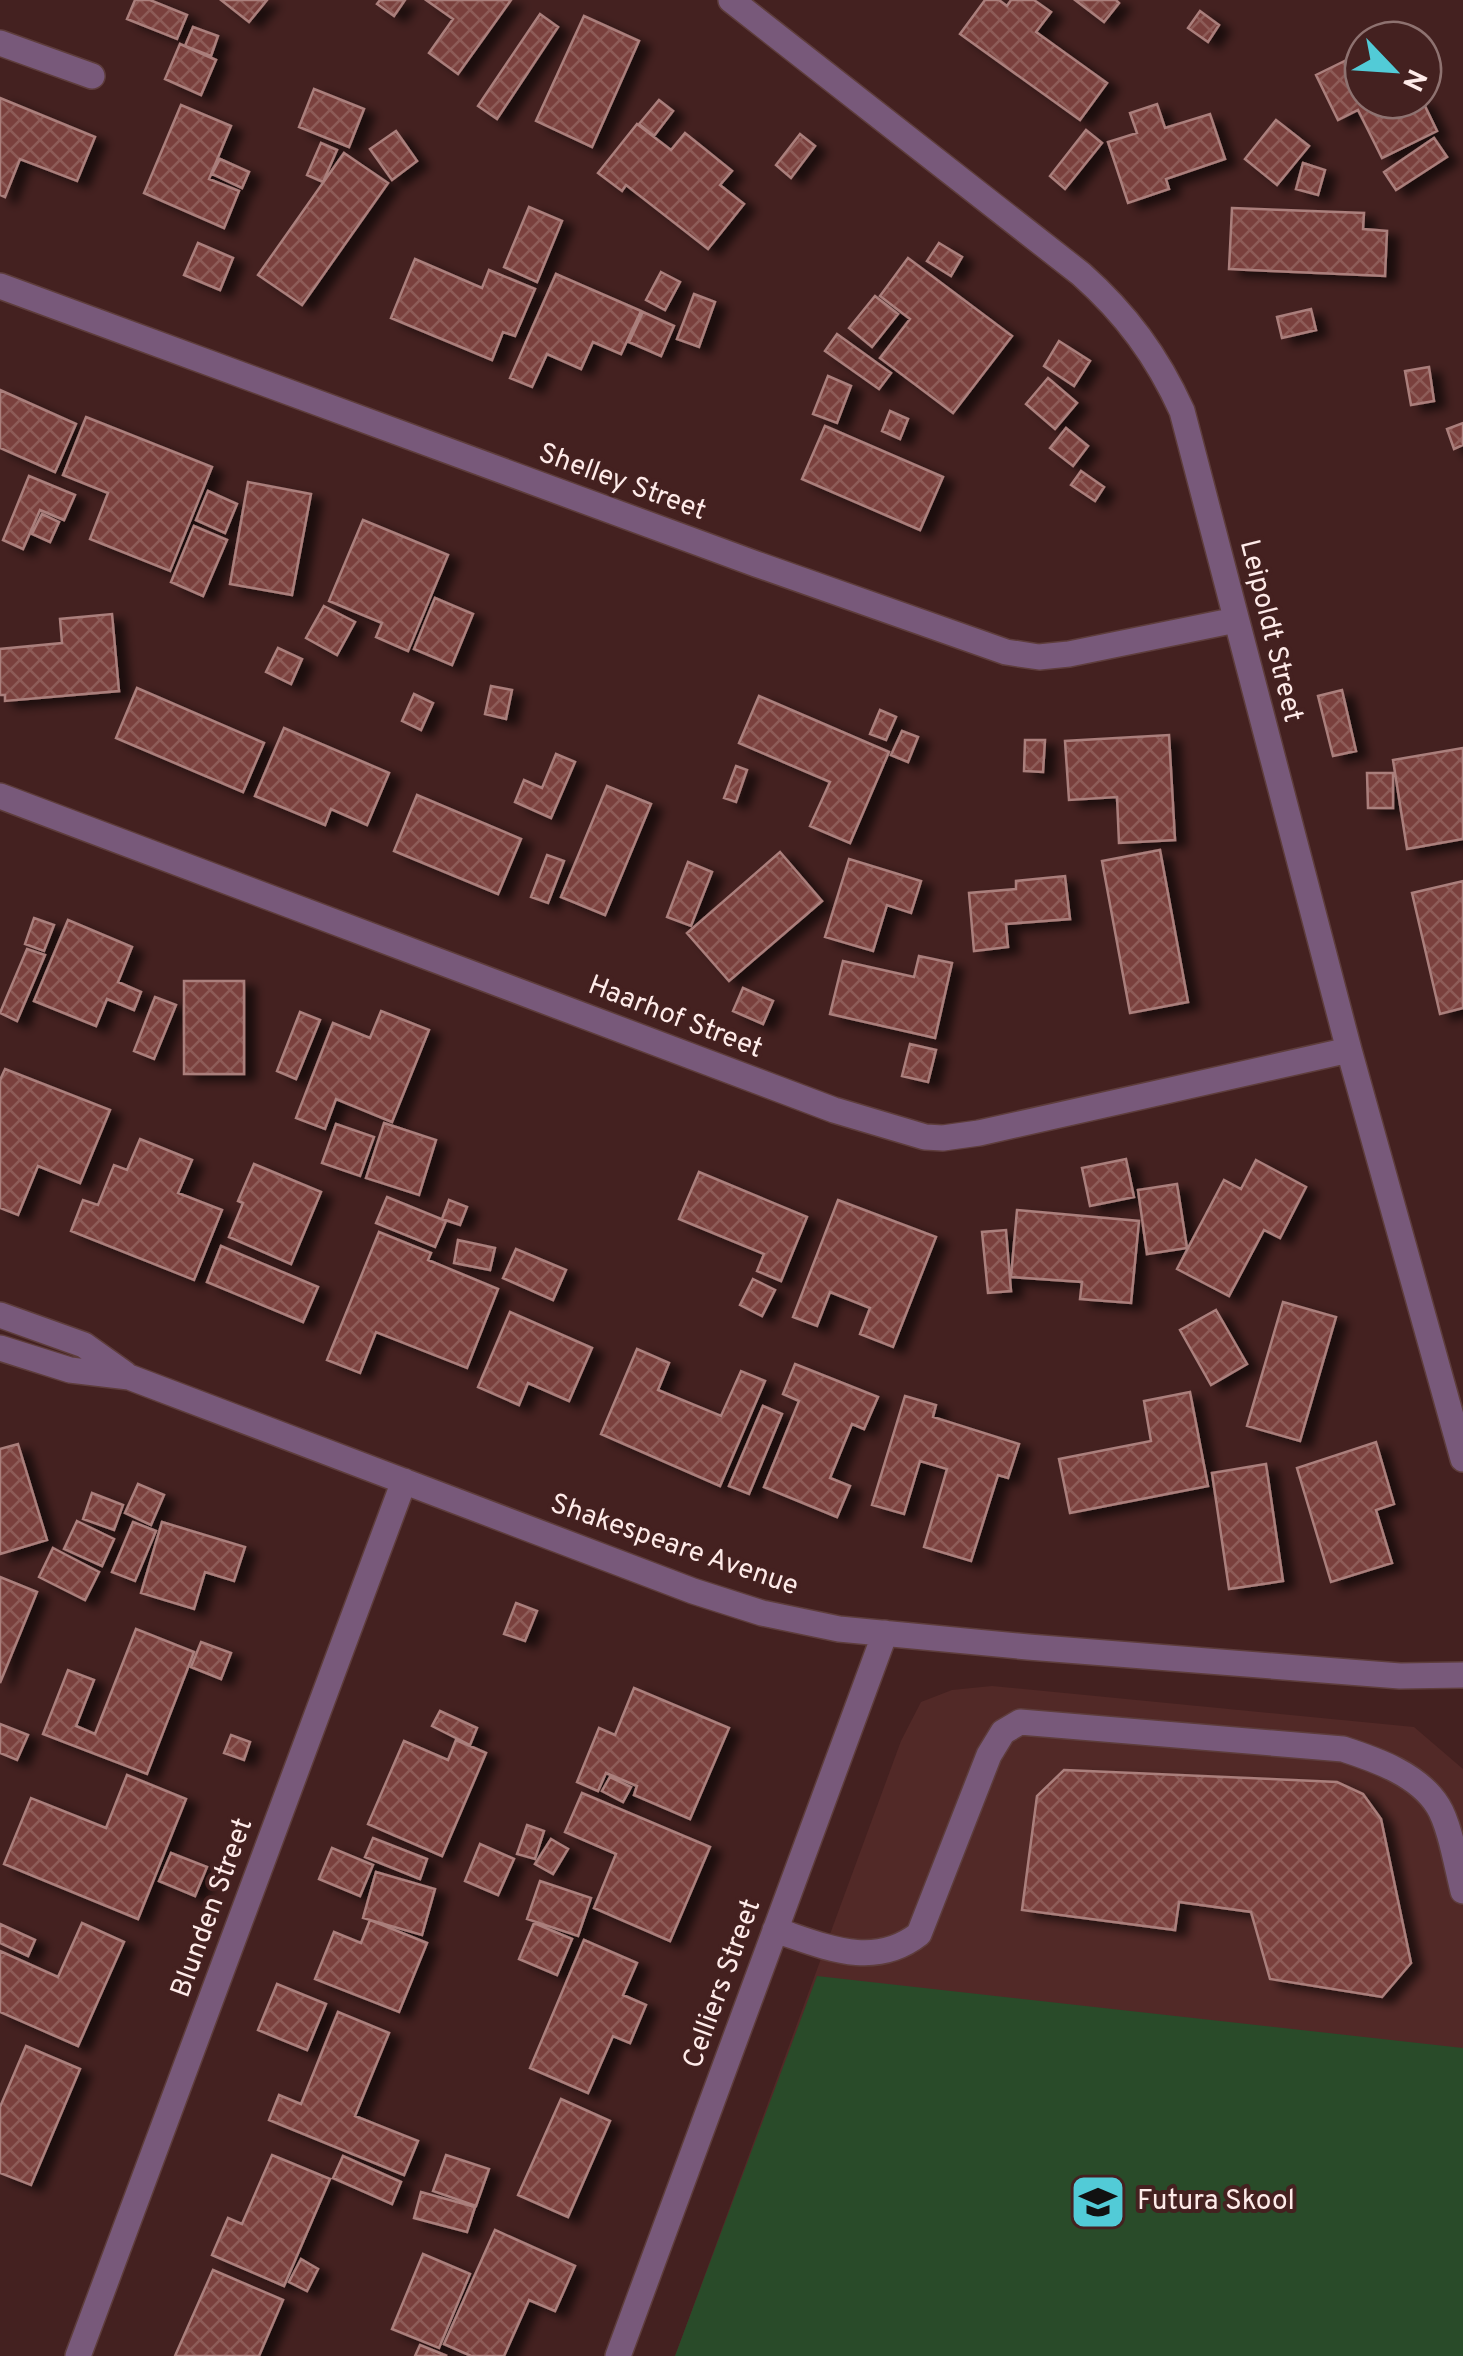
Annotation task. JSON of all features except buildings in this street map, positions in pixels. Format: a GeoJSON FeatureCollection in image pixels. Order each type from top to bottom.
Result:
{"type":"FeatureCollection","features":[{"type":"Feature","properties":{"kind":"street","name":"Leipoldt Street"},"geometry":{"type":"LineString","coordinates":[[731,0],[1081,274],[1124,317],[1165,375],[1182,411],[1349,1050],[1463,1459]]}},
{"type":"Feature","properties":{"kind":"street"},"geometry":{"type":"LineString","coordinates":[[0,43],[92,76]]}},
{"type":"Feature","properties":{"kind":"street","name":"Shelley Street"},"geometry":{"type":"LineString","coordinates":[[0,286],[1006,652],[1039,657],[1069,654],[1236,620]]}},
{"type":"Feature","properties":{"kind":"street","name":"Haarhof Street"},"geometry":{"type":"LineString","coordinates":[[0,796],[834,1110],[925,1137],[979,1132],[1349,1050]]}},
{"type":"Feature","properties":{"kind":"street","name":"Shakespeare Avenue"},"geometry":{"type":"LineString","coordinates":[[0,1315],[84,1346],[130,1377],[693,1591],[762,1613],[839,1629],[1028,1647],[1382,1675],[1463,1675]]}},
{"type":"Feature","properties":{"kind":"street","name":"Shakespeare Avenue"},"geometry":{"type":"LineString","coordinates":[[0,1348],[70,1370],[130,1377]]}},
{"type":"Feature","properties":{"kind":"street","name":"Blunden Street"},"geometry":{"type":"LineString","coordinates":[[78,2356],[404,1482]]}},
{"type":"Feature","properties":{"kind":"street","name":"Celliers Street"},"geometry":{"type":"LineString","coordinates":[[618,2356],[885,1633]]}},
{"type":"Feature","properties":{"kind":"street"},"geometry":{"type":"LineString","coordinates":[[775,1930],[848,1953],[904,1946],[919,1934],[989,1755],[1003,1732],[1020,1722],[1344,1749],[1376,1760],[1423,1789],[1439,1807],[1463,1892]]}},
{"type":"Feature","properties":{"kind":"shaded area"},"geometry":{"type":"Polygon","coordinates":[[[992,1686],[1414,1727],[1463,1769],[1463,2356],[675,2356],[901,1741],[921,1702],[952,1690],[992,1686]]]}},
{"type":"Feature","properties":{"kind":"green space","name":"Futura Skool"},"geometry":{"type":"Polygon","coordinates":[[[817,1976],[1463,2048],[1463,2356],[675,2356],[817,1976]]]}},
{"type":"Feature","properties":{"kind":"place","name":"Futura Skool"},"geometry":{"type":"Point","coordinates":[1098,2202]}}]}
